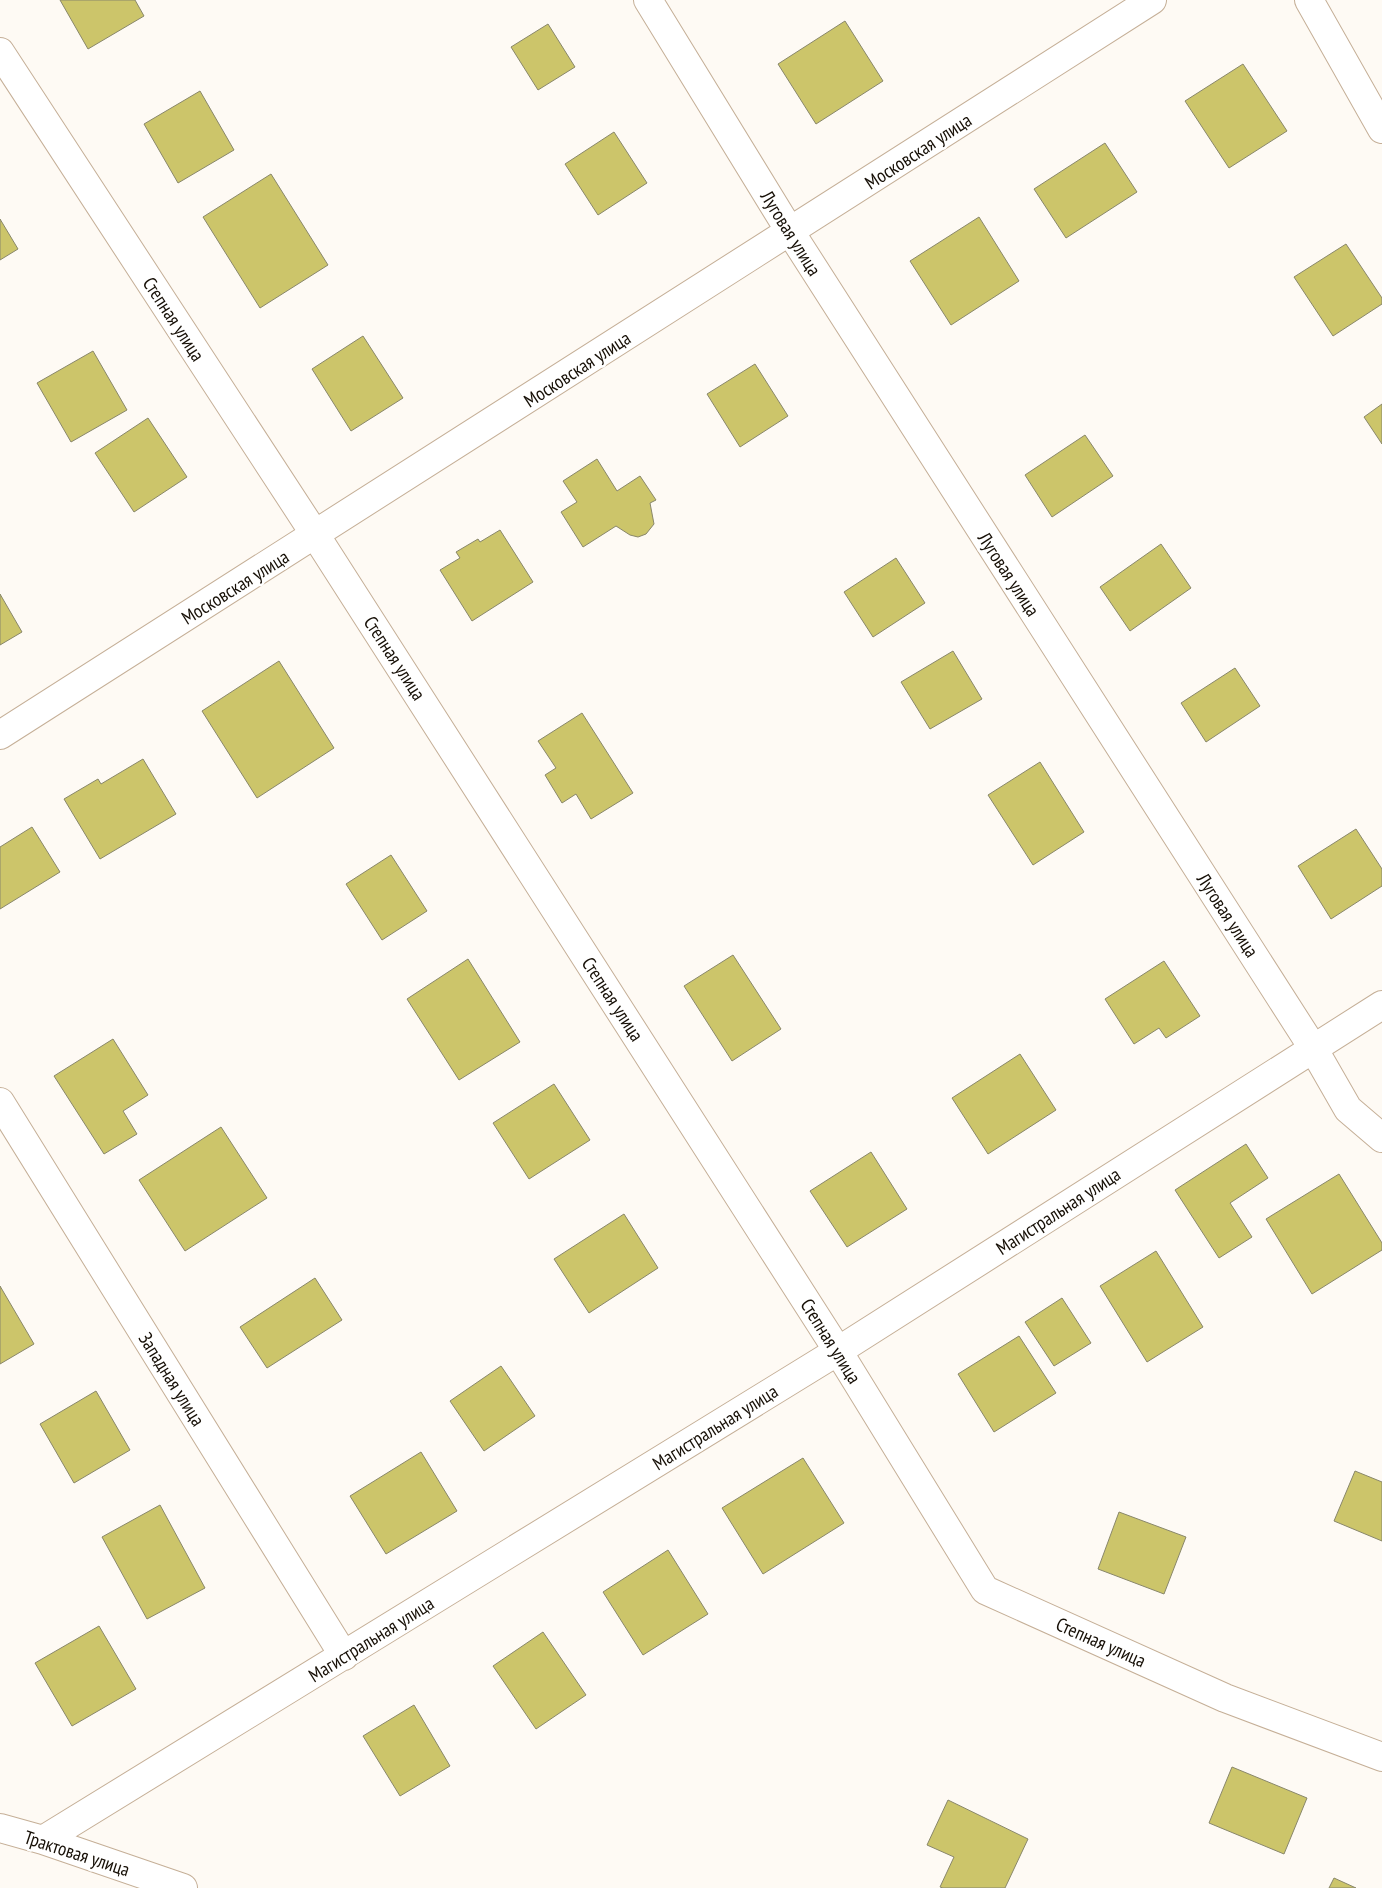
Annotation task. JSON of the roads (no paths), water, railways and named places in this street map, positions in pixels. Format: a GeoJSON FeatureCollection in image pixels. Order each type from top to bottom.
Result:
{"type":"FeatureCollection","features":[{"type":"Feature","properties":{"kind":"street","name":"Луговая улица"},"geometry":{"type":"LineString","coordinates":[[648,0],[791,233],[1313,1048],[1348,1109],[1382,1138]]}},
{"type":"Feature","properties":{"kind":"street","name":"Московская улица"},"geometry":{"type":"LineString","coordinates":[[0,735],[791,233],[1152,0]]}},
{"type":"Feature","properties":{"kind":"street"},"geometry":{"type":"LineString","coordinates":[[1309,0],[1382,129]]}},
{"type":"Feature","properties":{"kind":"street","name":"Степная улица"},"geometry":{"type":"LineString","coordinates":[[0,52],[316,536],[838,1351],[985,1590],[1225,1698],[1382,1757]]}},
{"type":"Feature","properties":{"kind":"street","name":"Магистральная улица"},"geometry":{"type":"LineString","coordinates":[[43,1840],[838,1351],[1382,1004]]}},
{"type":"Feature","properties":{"kind":"street","name":"Западная улица"},"geometry":{"type":"LineString","coordinates":[[0,1102],[344,1656]]}},
{"type":"Feature","properties":{"kind":"street","name":"Трактовая улица"},"geometry":{"type":"LineString","coordinates":[[0,1828],[43,1840],[183,1888]]}}]}
